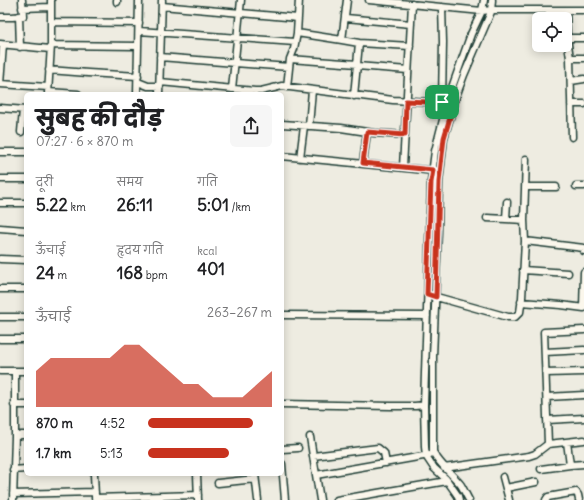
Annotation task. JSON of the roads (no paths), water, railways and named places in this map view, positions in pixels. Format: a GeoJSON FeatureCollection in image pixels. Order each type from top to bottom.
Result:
{"type":"FeatureCollection","features":[{"type":"Feature","properties":{"kind":"street"},"geometry":{"type":"LineString","coordinates":[[0,17],[23,16],[22,0]]}},
{"type":"Feature","properties":{"kind":"street"},"geometry":{"type":"LineString","coordinates":[[48,91],[51,0]]}},
{"type":"Feature","properties":{"kind":"street"},"geometry":{"type":"LineString","coordinates":[[137,92],[139,0]]}},
{"type":"Feature","properties":{"kind":"street"},"geometry":{"type":"LineString","coordinates":[[232,90],[241,0]]}},
{"type":"Feature","properties":{"kind":"street"},"geometry":{"type":"LineString","coordinates":[[287,87],[290,58],[294,49],[297,33],[299,0]]}},
{"type":"Feature","properties":{"kind":"street"},"geometry":{"type":"LineString","coordinates":[[342,40],[346,18],[347,0]]}},
{"type":"Feature","properties":{"kind":"street"},"geometry":{"type":"LineString","coordinates":[[370,0],[482,11],[584,10]]}},
{"type":"Feature","properties":{"kind":"street"},"geometry":{"type":"LineString","coordinates":[[444,102],[471,34],[482,11],[484,0]]}},
{"type":"Feature","properties":{"kind":"street"},"geometry":{"type":"LineString","coordinates":[[469,500],[462,487],[444,468],[433,452],[433,378],[439,182],[444,138],[464,75],[491,10],[492,0]]}},
{"type":"Feature","properties":{"kind":"street"},"geometry":{"type":"LineString","coordinates":[[160,92],[162,3],[240,13],[298,18]]}},
{"type":"Feature","properties":{"kind":"street"},"geometry":{"type":"LineString","coordinates":[[403,167],[412,4]]}},
{"type":"Feature","properties":{"kind":"street"},"geometry":{"type":"LineString","coordinates":[[22,8],[51,7]]}},
{"type":"Feature","properties":{"kind":"street"},"geometry":{"type":"LineString","coordinates":[[442,7],[444,102],[431,182],[424,404],[425,448],[426,456],[434,468],[447,481],[458,496],[459,500]]}},
{"type":"Feature","properties":{"kind":"street"},"geometry":{"type":"LineString","coordinates":[[19,16],[20,47]]}},
{"type":"Feature","properties":{"kind":"street"},"geometry":{"type":"LineString","coordinates":[[346,18],[411,24]]}},
{"type":"Feature","properties":{"kind":"street"},"geometry":{"type":"LineString","coordinates":[[51,22],[139,23]]}},
{"type":"Feature","properties":{"kind":"street"},"geometry":{"type":"LineString","coordinates":[[139,31],[295,42]]}},
{"type":"Feature","properties":{"kind":"street"},"geometry":{"type":"LineString","coordinates":[[297,33],[359,43],[410,46]]}},
{"type":"Feature","properties":{"kind":"street"},"geometry":{"type":"LineString","coordinates":[[572,38],[584,38]]}},
{"type":"Feature","properties":{"kind":"street"},"geometry":{"type":"LineString","coordinates":[[354,96],[359,43]]}},
{"type":"Feature","properties":{"kind":"street"},"geometry":{"type":"LineString","coordinates":[[58,92],[0,84],[2,45],[20,47],[138,46]]}},
{"type":"Feature","properties":{"kind":"street"},"geometry":{"type":"LineString","coordinates":[[569,52],[572,137]]}},
{"type":"Feature","properties":{"kind":"street"},"geometry":{"type":"LineString","coordinates":[[160,57],[289,67]]}},
{"type":"Feature","properties":{"kind":"street"},"geometry":{"type":"LineString","coordinates":[[290,58],[408,70]]}},
{"type":"Feature","properties":{"kind":"street"},"geometry":{"type":"LineString","coordinates":[[570,58],[584,58]]}},
{"type":"Feature","properties":{"kind":"street"},"geometry":{"type":"LineString","coordinates":[[49,70],[138,79],[148,86],[160,84],[261,91],[287,87],[354,96],[454,104]]}},
{"type":"Feature","properties":{"kind":"street"},"geometry":{"type":"LineString","coordinates":[[571,81],[584,79]]}},
{"type":"Feature","properties":{"kind":"street"},"geometry":{"type":"LineString","coordinates":[[300,158],[312,90]]}},
{"type":"Feature","properties":{"kind":"street"},"geometry":{"type":"LineString","coordinates":[[571,104],[584,104]]}},
{"type":"Feature","properties":{"kind":"street"},"geometry":{"type":"LineString","coordinates":[[0,108],[24,110]]}},
{"type":"Feature","properties":{"kind":"street"},"geometry":{"type":"LineString","coordinates":[[21,132],[24,116]]}},
{"type":"Feature","properties":{"kind":"street"},"geometry":{"type":"LineString","coordinates":[[284,124],[341,128],[405,135]]}},
{"type":"Feature","properties":{"kind":"street"},"geometry":{"type":"LineString","coordinates":[[363,163],[367,132]]}},
{"type":"Feature","properties":{"kind":"street"},"geometry":{"type":"LineString","coordinates":[[0,152],[24,152]]}},
{"type":"Feature","properties":{"kind":"street"},"geometry":{"type":"LineString","coordinates":[[284,156],[433,170],[440,172]]}},
{"type":"Feature","properties":{"kind":"street"},"geometry":{"type":"LineString","coordinates":[[427,294],[508,317],[513,317],[520,312],[525,241],[524,220],[526,160]]}},
{"type":"Feature","properties":{"kind":"street"},"geometry":{"type":"LineString","coordinates":[[0,179],[24,178]]}},
{"type":"Feature","properties":{"kind":"street"},"geometry":{"type":"LineString","coordinates":[[576,186],[584,186]]}},
{"type":"Feature","properties":{"kind":"street"},"geometry":{"type":"LineString","coordinates":[[525,187],[556,187]]}},
{"type":"Feature","properties":{"kind":"street"},"geometry":{"type":"LineString","coordinates":[[0,202],[24,203]]}},
{"type":"Feature","properties":{"kind":"street"},"geometry":{"type":"LineString","coordinates":[[506,219],[507,202]]}},
{"type":"Feature","properties":{"kind":"street"},"geometry":{"type":"LineString","coordinates":[[487,218],[524,220]]}},
{"type":"Feature","properties":{"kind":"street"},"geometry":{"type":"LineString","coordinates":[[0,228],[24,230]]}},
{"type":"Feature","properties":{"kind":"street"},"geometry":{"type":"LineString","coordinates":[[525,241],[584,249]]}},
{"type":"Feature","properties":{"kind":"street"},"geometry":{"type":"LineString","coordinates":[[0,259],[24,260]]}},
{"type":"Feature","properties":{"kind":"street"},"geometry":{"type":"LineString","coordinates":[[523,270],[568,273]]}},
{"type":"Feature","properties":{"kind":"street"},"geometry":{"type":"LineString","coordinates":[[521,302],[584,308],[584,272]]}},
{"type":"Feature","properties":{"kind":"street"},"geometry":{"type":"LineString","coordinates":[[0,289],[24,290]]}},
{"type":"Feature","properties":{"kind":"street"},"geometry":{"type":"LineString","coordinates":[[284,315],[427,316]]}},
{"type":"Feature","properties":{"kind":"street"},"geometry":{"type":"LineString","coordinates":[[0,317],[24,317]]}},
{"type":"Feature","properties":{"kind":"street"},"geometry":{"type":"LineString","coordinates":[[548,444],[544,332],[584,330]]}},
{"type":"Feature","properties":{"kind":"street"},"geometry":{"type":"LineString","coordinates":[[0,338],[24,339]]}},
{"type":"Feature","properties":{"kind":"street"},"geometry":{"type":"LineString","coordinates":[[545,352],[584,350]]}},
{"type":"Feature","properties":{"kind":"street"},"geometry":{"type":"LineString","coordinates":[[0,371],[24,371]]}},
{"type":"Feature","properties":{"kind":"street"},"geometry":{"type":"LineString","coordinates":[[15,371],[13,497],[198,497],[197,476]]}},
{"type":"Feature","properties":{"kind":"street"},"geometry":{"type":"LineString","coordinates":[[546,374],[584,372]]}},
{"type":"Feature","properties":{"kind":"street"},"geometry":{"type":"LineString","coordinates":[[547,397],[584,395]]}},
{"type":"Feature","properties":{"kind":"street"},"geometry":{"type":"LineString","coordinates":[[284,404],[415,406],[424,404]]}},
{"type":"Feature","properties":{"kind":"street"},"geometry":{"type":"LineString","coordinates":[[14,405],[24,406]]}},
{"type":"Feature","properties":{"kind":"street"},"geometry":{"type":"LineString","coordinates":[[547,420],[584,418]]}},
{"type":"Feature","properties":{"kind":"street"},"geometry":{"type":"LineString","coordinates":[[15,437],[24,435]]}},
{"type":"Feature","properties":{"kind":"street"},"geometry":{"type":"LineString","coordinates":[[310,437],[320,500]]}},
{"type":"Feature","properties":{"kind":"street"},"geometry":{"type":"LineString","coordinates":[[444,468],[529,456],[535,454],[548,444],[584,440]]}},
{"type":"Feature","properties":{"kind":"street"},"geometry":{"type":"LineString","coordinates":[[567,442],[570,465]]}},
{"type":"Feature","properties":{"kind":"street"},"geometry":{"type":"LineString","coordinates":[[284,449],[298,448]]}},
{"type":"Feature","properties":{"kind":"street"},"geometry":{"type":"LineString","coordinates":[[313,456],[378,448],[384,453],[386,463]]}},
{"type":"Feature","properties":{"kind":"street"},"geometry":{"type":"LineString","coordinates":[[316,475],[434,454]]}},
{"type":"Feature","properties":{"kind":"street"},"geometry":{"type":"LineString","coordinates":[[541,469],[584,464]]}},
{"type":"Feature","properties":{"kind":"street"},"geometry":{"type":"LineString","coordinates":[[13,470],[24,469]]}},
{"type":"Feature","properties":{"kind":"street"},"geometry":{"type":"LineString","coordinates":[[94,476],[95,497]]}},
{"type":"Feature","properties":{"kind":"street"},"geometry":{"type":"LineString","coordinates":[[283,476],[285,500]]}},
{"type":"Feature","properties":{"kind":"street"},"geometry":{"type":"LineString","coordinates":[[218,483],[255,477],[258,500]]}},
{"type":"Feature","properties":{"kind":"street"},"geometry":{"type":"LineString","coordinates":[[503,477],[509,500]]}},
{"type":"Feature","properties":{"kind":"street"},"geometry":{"type":"LineString","coordinates":[[337,500],[447,481]]}},
{"type":"Feature","properties":{"kind":"street"},"geometry":{"type":"LineString","coordinates":[[506,488],[536,482]]}},
{"type":"Feature","properties":{"kind":"street"},"geometry":{"type":"LineString","coordinates":[[546,500],[548,497],[576,492],[579,500]]}}]}
